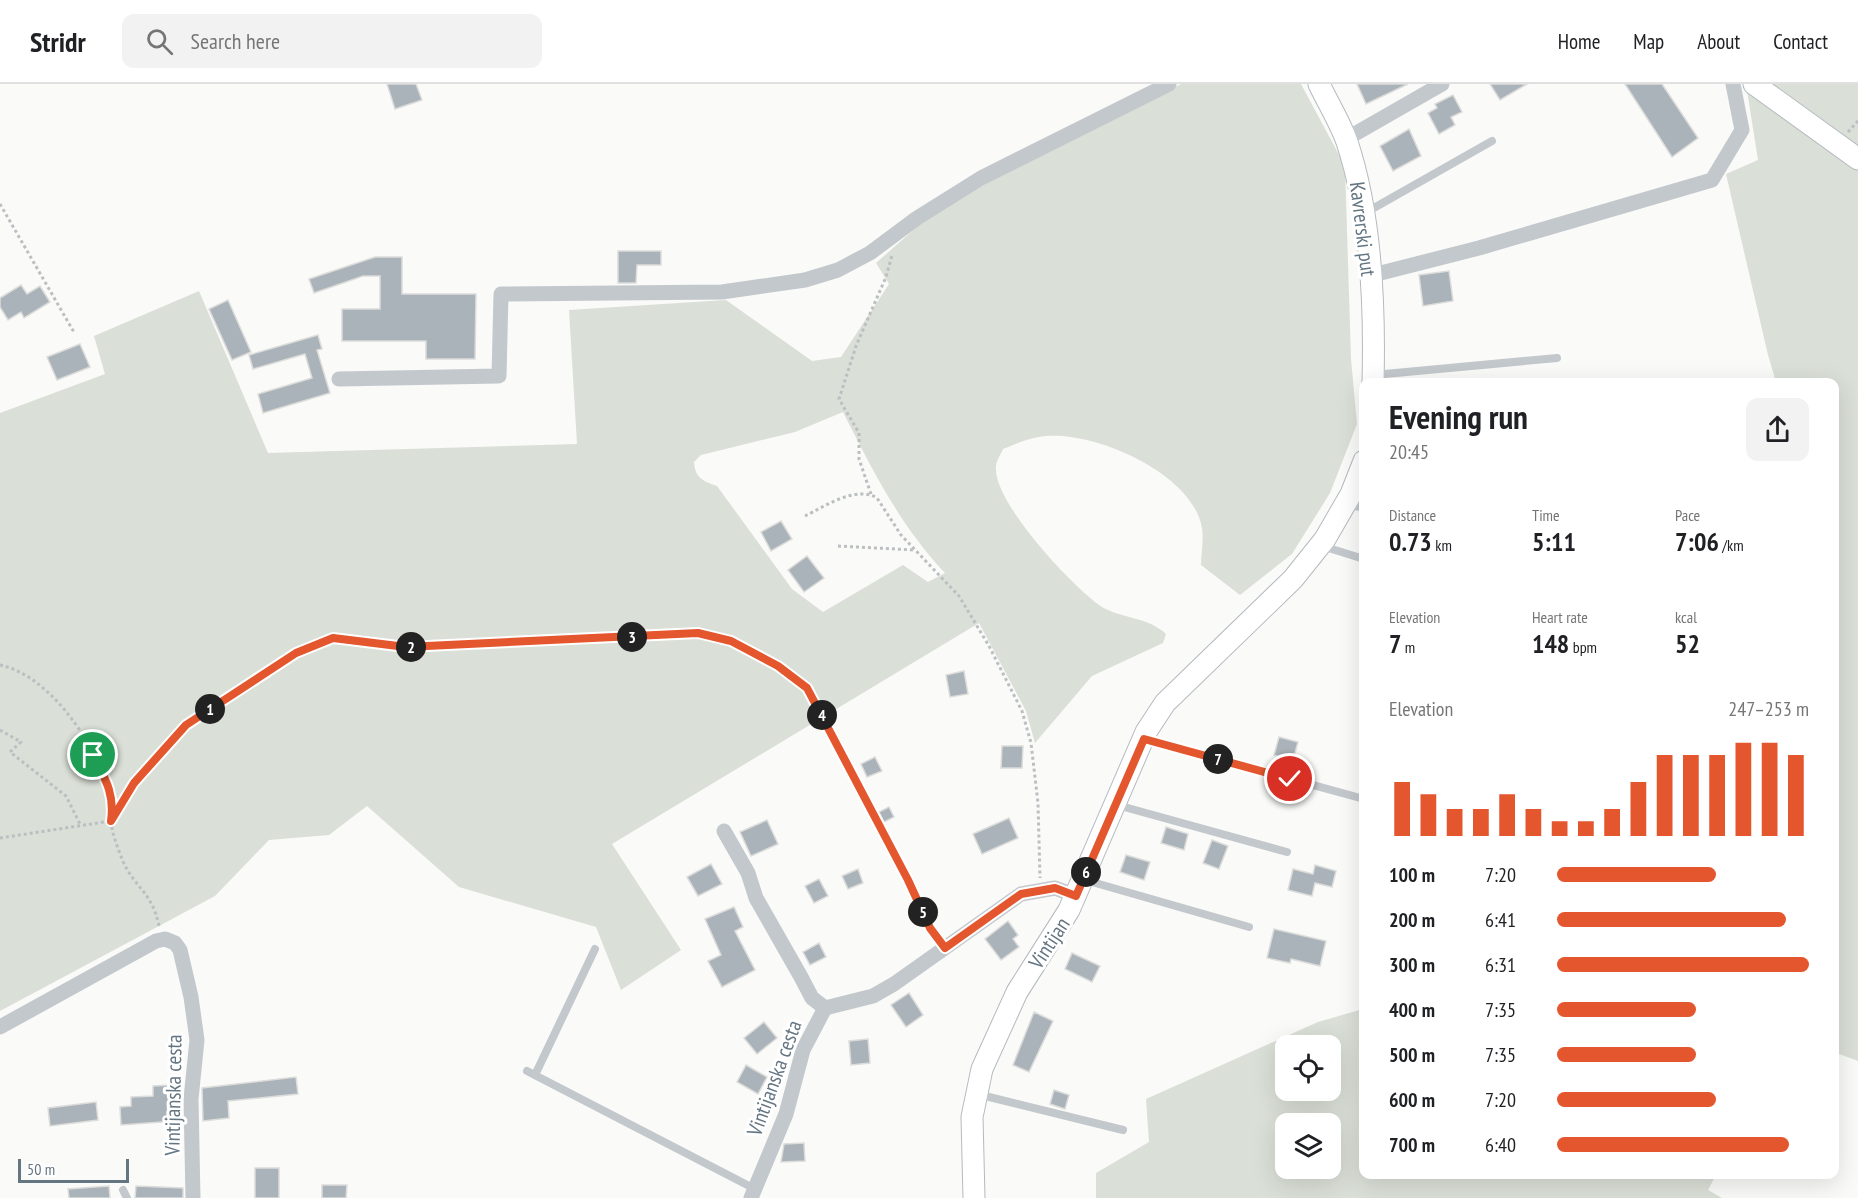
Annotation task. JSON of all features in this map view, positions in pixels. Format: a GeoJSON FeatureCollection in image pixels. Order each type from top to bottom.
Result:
{"type":"FeatureCollection","features":[{"type":"Feature","properties":{"kind":"main road","name":"Kavrerski put"},"geometry":{"type":"LineString","coordinates":[[1319,84],[1346,139],[1355,171],[1369,276],[1373,378]]}},
{"type":"Feature","properties":{"kind":"main road"},"geometry":{"type":"LineString","coordinates":[[1754,84],[1858,159]]}},
{"type":"Feature","properties":{"kind":"main road"},"geometry":{"type":"LineString","coordinates":[[1320,545],[1354,506],[1359,484]]}},
{"type":"Feature","properties":{"kind":"main road","name":"Vintijan"},"geometry":{"type":"LineString","coordinates":[[974,1198],[971,1141],[976,1094],[982,1069],[1017,992],[1079,888],[1144,739],[1165,703],[1293,579],[1320,545]]}},
{"type":"Feature","properties":{"kind":"street"},"geometry":{"type":"LineString","coordinates":[[339,379],[499,376],[501,294],[722,292],[805,280],[838,270],[870,253],[897,232],[981,178],[1169,84]]}},
{"type":"Feature","properties":{"kind":"street"},"geometry":{"type":"LineString","coordinates":[[1346,139],[1442,84]]}},
{"type":"Feature","properties":{"kind":"street"},"geometry":{"type":"LineString","coordinates":[[1369,276],[1479,248],[1712,180],[1742,130],[1733,84]]}},
{"type":"Feature","properties":{"kind":"street"},"geometry":{"type":"LineString","coordinates":[[724,831],[748,873],[756,898],[812,998],[825,1008],[873,996],[919,969],[1021,894],[1041,889],[1079,888]]}},
{"type":"Feature","properties":{"kind":"street","name":"Vintijanska cesta"},"geometry":{"type":"LineString","coordinates":[[0,1027],[156,941],[170,940],[175,943],[180,950],[191,997],[197,1040],[191,1099],[193,1198]]}},
{"type":"Feature","properties":{"kind":"street","name":"Vintijanska cesta"},"geometry":{"type":"LineString","coordinates":[[753,1194],[762,1167],[786,1114],[803,1050],[825,1008]]}},
{"type":"Feature","properties":{"kind":"lane"},"geometry":{"type":"LineString","coordinates":[[1362,215],[1491,141]]}},
{"type":"Feature","properties":{"kind":"lane"},"geometry":{"type":"LineString","coordinates":[[1382,378],[1557,358]]}},
{"type":"Feature","properties":{"kind":"lane"},"geometry":{"type":"LineString","coordinates":[[1320,545],[1359,557]]}},
{"type":"Feature","properties":{"kind":"lane"},"geometry":{"type":"LineString","coordinates":[[1144,739],[1359,798]]}},
{"type":"Feature","properties":{"kind":"lane"},"geometry":{"type":"LineString","coordinates":[[1115,805],[1287,852]]}},
{"type":"Feature","properties":{"kind":"lane"},"geometry":{"type":"LineString","coordinates":[[1079,888],[1249,927]]}},
{"type":"Feature","properties":{"kind":"lane"},"geometry":{"type":"LineString","coordinates":[[595,949],[531,1073],[753,1194]]}},
{"type":"Feature","properties":{"kind":"lane"},"geometry":{"type":"LineString","coordinates":[[976,1094],[1123,1130]]}},
{"type":"Feature","properties":{"kind":"lane"},"geometry":{"type":"LineString","coordinates":[[123,1190],[127,1198]]}},
{"type":"Feature","properties":{"kind":"path"},"geometry":{"type":"LineString","coordinates":[[0,204],[75,334]]}},
{"type":"Feature","properties":{"kind":"path"},"geometry":{"type":"LineString","coordinates":[[871,494],[859,459],[859,433],[839,399],[856,346],[886,277],[897,232]]}},
{"type":"Feature","properties":{"kind":"path"},"geometry":{"type":"LineString","coordinates":[[805,516],[858,493],[871,494],[877,498],[901,535],[959,596],[989,645],[1022,711],[1031,743],[1038,803],[1041,889]]}},
{"type":"Feature","properties":{"kind":"path"},"geometry":{"type":"LineString","coordinates":[[838,546],[914,550]]}},
{"type":"Feature","properties":{"kind":"path"},"geometry":{"type":"LineString","coordinates":[[111,821],[134,783],[186,725],[296,653],[333,638],[406,647],[698,633],[731,641],[778,666],[807,688],[837,740],[930,928],[945,948]]}},
{"type":"Feature","properties":{"kind":"path"},"geometry":{"type":"LineString","coordinates":[[0,665],[10,667],[48,693],[78,724],[111,789],[113,806],[111,821],[123,860],[131,877],[145,890],[156,910],[159,930]]}},
{"type":"Feature","properties":{"kind":"path"},"geometry":{"type":"LineString","coordinates":[[0,730],[21,742],[10,752],[66,796],[80,824]]}},
{"type":"Feature","properties":{"kind":"path"},"geometry":{"type":"LineString","coordinates":[[0,838],[111,821]]}},
{"type":"Feature","properties":{"kind":"shaded area"},"geometry":{"type":"Polygon","coordinates":[[[1181,84],[1301,84],[1345,166],[1351,359],[1357,424],[1330,493],[1292,554],[1240,595],[1201,565],[1203,532],[1195,508],[1181,490],[1162,474],[1140,460],[1091,441],[1047,436],[1025,441],[1003,449],[996,466],[998,481],[1006,500],[1019,520],[1053,561],[1086,595],[1107,610],[1158,628],[1166,634],[1163,643],[1092,676],[1035,743],[1026,711],[979,623],[612,844],[681,950],[621,990],[596,927],[459,887],[367,806],[329,835],[269,840],[215,896],[0,1011],[0,413],[105,374],[94,336],[199,291],[268,453],[577,444],[569,310],[726,300],[812,361],[841,357],[889,284],[876,263],[936,210],[1107,120],[1181,84]],[[843,412],[795,432],[701,455],[694,462],[698,475],[717,486],[792,589],[823,612],[903,565],[928,582],[945,573],[900,516],[876,476],[843,412]]]}},
{"type":"Feature","properties":{"kind":"shaded area"},"geometry":{"type":"Polygon","coordinates":[[[1746,84],[1858,84],[1858,1061],[1839,1054],[1839,378],[1775,378],[1726,174],[1758,160],[1746,84]]]}},
{"type":"Feature","properties":{"kind":"shaded area"},"geometry":{"type":"Polygon","coordinates":[[[1359,1010],[1359,1179],[1714,1179],[1708,1190],[1722,1198],[1096,1198],[1096,1173],[1149,1142],[1146,1099],[1275,1041],[1275,1101],[1341,1101],[1341,1035],[1289,1035],[1318,1022],[1359,1010]]]}},
{"type":"Feature","properties":{"kind":"building"},"geometry":{"type":"Polygon","coordinates":[[[387,84],[416,84],[422,100],[395,109],[387,84]]]}},
{"type":"Feature","properties":{"kind":"building"},"geometry":{"type":"Polygon","coordinates":[[[1357,84],[1408,84],[1366,104],[1357,84]]]}},
{"type":"Feature","properties":{"kind":"building"},"geometry":{"type":"Polygon","coordinates":[[[1490,84],[1527,84],[1500,100],[1490,84]]]}},
{"type":"Feature","properties":{"kind":"building"},"geometry":{"type":"Polygon","coordinates":[[[1625,84],[1662,84],[1698,138],[1672,157],[1625,84]]]}},
{"type":"Feature","properties":{"kind":"building"},"geometry":{"type":"Polygon","coordinates":[[[1453,95],[1462,112],[1451,117],[1455,125],[1439,134],[1428,113],[1437,108],[1435,104],[1453,95]]]}},
{"type":"Feature","properties":{"kind":"building"},"geometry":{"type":"Polygon","coordinates":[[[1409,129],[1421,156],[1393,171],[1380,146],[1409,129]]]}},
{"type":"Feature","properties":{"kind":"building"},"geometry":{"type":"Polygon","coordinates":[[[618,251],[661,251],[661,265],[637,265],[636,283],[618,283],[618,251]]]}},
{"type":"Feature","properties":{"kind":"building"},"geometry":{"type":"Polygon","coordinates":[[[375,257],[402,257],[402,294],[476,294],[475,359],[426,359],[426,341],[342,341],[342,309],[380,309],[380,276],[363,276],[314,293],[309,279],[375,257]]]}},
{"type":"Feature","properties":{"kind":"building"},"geometry":{"type":"Polygon","coordinates":[[[1449,271],[1453,301],[1423,306],[1419,275],[1449,271]]]}},
{"type":"Feature","properties":{"kind":"building"},"geometry":{"type":"Polygon","coordinates":[[[21,285],[27,294],[40,286],[50,302],[24,318],[21,312],[8,320],[0,307],[0,298],[21,285]]]}},
{"type":"Feature","properties":{"kind":"building"},"geometry":{"type":"Polygon","coordinates":[[[228,300],[251,352],[232,360],[209,309],[228,300]]]}},
{"type":"Feature","properties":{"kind":"building"},"geometry":{"type":"Polygon","coordinates":[[[318,335],[322,349],[317,350],[330,393],[263,413],[258,394],[312,378],[305,354],[253,369],[249,355],[318,335]]]}},
{"type":"Feature","properties":{"kind":"building"},"geometry":{"type":"Polygon","coordinates":[[[80,344],[90,367],[57,380],[47,357],[80,344]]]}},
{"type":"Feature","properties":{"kind":"building"},"geometry":{"type":"Polygon","coordinates":[[[781,521],[792,539],[771,551],[761,532],[781,521]]]}},
{"type":"Feature","properties":{"kind":"building"},"geometry":{"type":"Polygon","coordinates":[[[807,556],[824,578],[804,592],[788,570],[807,556]]]}},
{"type":"Feature","properties":{"kind":"building"},"geometry":{"type":"Polygon","coordinates":[[[964,671],[968,694],[950,697],[946,675],[964,671]]]}},
{"type":"Feature","properties":{"kind":"building"},"geometry":{"type":"Polygon","coordinates":[[[1279,737],[1298,742],[1293,760],[1274,755],[1279,737]]]}},
{"type":"Feature","properties":{"kind":"building"},"geometry":{"type":"Polygon","coordinates":[[[1002,746],[1023,746],[1022,768],[1001,768],[1002,746]]]}},
{"type":"Feature","properties":{"kind":"building"},"geometry":{"type":"Polygon","coordinates":[[[875,757],[882,771],[867,777],[861,764],[875,757]]]}},
{"type":"Feature","properties":{"kind":"building"},"geometry":{"type":"Polygon","coordinates":[[[889,807],[894,817],[884,822],[879,812],[889,807]]]}},
{"type":"Feature","properties":{"kind":"building"},"geometry":{"type":"Polygon","coordinates":[[[1009,818],[1018,838],[982,854],[973,834],[1009,818]]]}},
{"type":"Feature","properties":{"kind":"building"},"geometry":{"type":"Polygon","coordinates":[[[767,820],[778,844],[751,856],[740,832],[767,820]]]}},
{"type":"Feature","properties":{"kind":"building"},"geometry":{"type":"Polygon","coordinates":[[[1166,827],[1188,834],[1184,850],[1161,843],[1166,827]]]}},
{"type":"Feature","properties":{"kind":"building"},"geometry":{"type":"Polygon","coordinates":[[[1212,840],[1228,846],[1219,869],[1203,863],[1212,840]]]}},
{"type":"Feature","properties":{"kind":"building"},"geometry":{"type":"Polygon","coordinates":[[[1126,855],[1150,862],[1144,880],[1120,872],[1126,855]]]}},
{"type":"Feature","properties":{"kind":"building"},"geometry":{"type":"Polygon","coordinates":[[[711,864],[722,884],[698,896],[687,877],[711,864]]]}},
{"type":"Feature","properties":{"kind":"building"},"geometry":{"type":"Polygon","coordinates":[[[1315,865],[1336,871],[1332,887],[1315,883],[1312,896],[1288,890],[1293,869],[1313,874],[1315,865]]]}},
{"type":"Feature","properties":{"kind":"building"},"geometry":{"type":"Polygon","coordinates":[[[858,869],[863,883],[848,889],[842,876],[858,869]]]}},
{"type":"Feature","properties":{"kind":"building"},"geometry":{"type":"Polygon","coordinates":[[[819,879],[828,896],[814,903],[805,886],[819,879]]]}},
{"type":"Feature","properties":{"kind":"building"},"geometry":{"type":"Polygon","coordinates":[[[734,907],[743,927],[735,931],[755,970],[722,987],[708,961],[721,955],[705,919],[734,907]]]}},
{"type":"Feature","properties":{"kind":"building"},"geometry":{"type":"Polygon","coordinates":[[[1008,921],[1018,935],[1013,939],[1019,947],[1001,960],[985,939],[1008,921]]]}},
{"type":"Feature","properties":{"kind":"building"},"geometry":{"type":"Polygon","coordinates":[[[1274,929],[1326,941],[1320,966],[1291,959],[1290,963],[1267,958],[1274,929]]]}},
{"type":"Feature","properties":{"kind":"building"},"geometry":{"type":"Polygon","coordinates":[[[819,943],[826,957],[810,965],[803,952],[819,943]]]}},
{"type":"Feature","properties":{"kind":"building"},"geometry":{"type":"Polygon","coordinates":[[[1072,953],[1100,966],[1092,982],[1065,969],[1072,953]]]}},
{"type":"Feature","properties":{"kind":"building"},"geometry":{"type":"Polygon","coordinates":[[[909,993],[923,1015],[906,1027],[891,1005],[909,993]]]}},
{"type":"Feature","properties":{"kind":"building"},"geometry":{"type":"Polygon","coordinates":[[[1034,1012],[1053,1021],[1029,1072],[1013,1065],[1034,1012]]]}},
{"type":"Feature","properties":{"kind":"building"},"geometry":{"type":"Polygon","coordinates":[[[764,1022],[777,1038],[757,1054],[744,1038],[764,1022]]]}},
{"type":"Feature","properties":{"kind":"building"},"geometry":{"type":"Polygon","coordinates":[[[868,1039],[870,1063],[851,1065],[849,1041],[868,1039]]]}},
{"type":"Feature","properties":{"kind":"building"},"geometry":{"type":"Polygon","coordinates":[[[746,1065],[767,1077],[758,1094],[737,1082],[746,1065]]]}},
{"type":"Feature","properties":{"kind":"building"},"geometry":{"type":"Polygon","coordinates":[[[296,1077],[298,1094],[228,1101],[229,1118],[203,1121],[202,1088],[296,1077]]]}},
{"type":"Feature","properties":{"kind":"building"},"geometry":{"type":"Polygon","coordinates":[[[172,1085],[175,1121],[121,1125],[120,1107],[131,1106],[131,1097],[153,1096],[153,1086],[172,1085]]]}},
{"type":"Feature","properties":{"kind":"building"},"geometry":{"type":"Polygon","coordinates":[[[1054,1090],[1069,1095],[1065,1109],[1050,1104],[1054,1090]]]}},
{"type":"Feature","properties":{"kind":"building"},"geometry":{"type":"Polygon","coordinates":[[[96,1102],[98,1120],[50,1126],[48,1108],[96,1102]]]}},
{"type":"Feature","properties":{"kind":"building"},"geometry":{"type":"Polygon","coordinates":[[[804,1143],[805,1161],[781,1162],[784,1144],[804,1143]]]}},
{"type":"Feature","properties":{"kind":"building"},"geometry":{"type":"Polygon","coordinates":[[[255,1168],[279,1168],[279,1198],[255,1198],[255,1168]]]}},
{"type":"Feature","properties":{"kind":"building"},"geometry":{"type":"Polygon","coordinates":[[[322,1185],[347,1185],[346,1198],[322,1198],[322,1185]]]}},
{"type":"Feature","properties":{"kind":"building"},"geometry":{"type":"Polygon","coordinates":[[[109,1186],[110,1198],[69,1198],[68,1189],[109,1186]]]}},
{"type":"Feature","properties":{"kind":"building"},"geometry":{"type":"Polygon","coordinates":[[[136,1186],[183,1188],[183,1198],[135,1198],[136,1186]]]}},
{"type":"Feature","properties":{"kind":"route"},"geometry":{"type":"LineString","coordinates":[[93,755],[111,789],[113,806],[111,821],[134,783],[186,725],[296,653],[333,638],[406,647],[698,633],[731,641],[778,666],[807,688],[837,740],[930,928],[945,948],[1002,910],[1021,894],[1055,888],[1076,896],[1144,739],[1290,779]]}}]}
